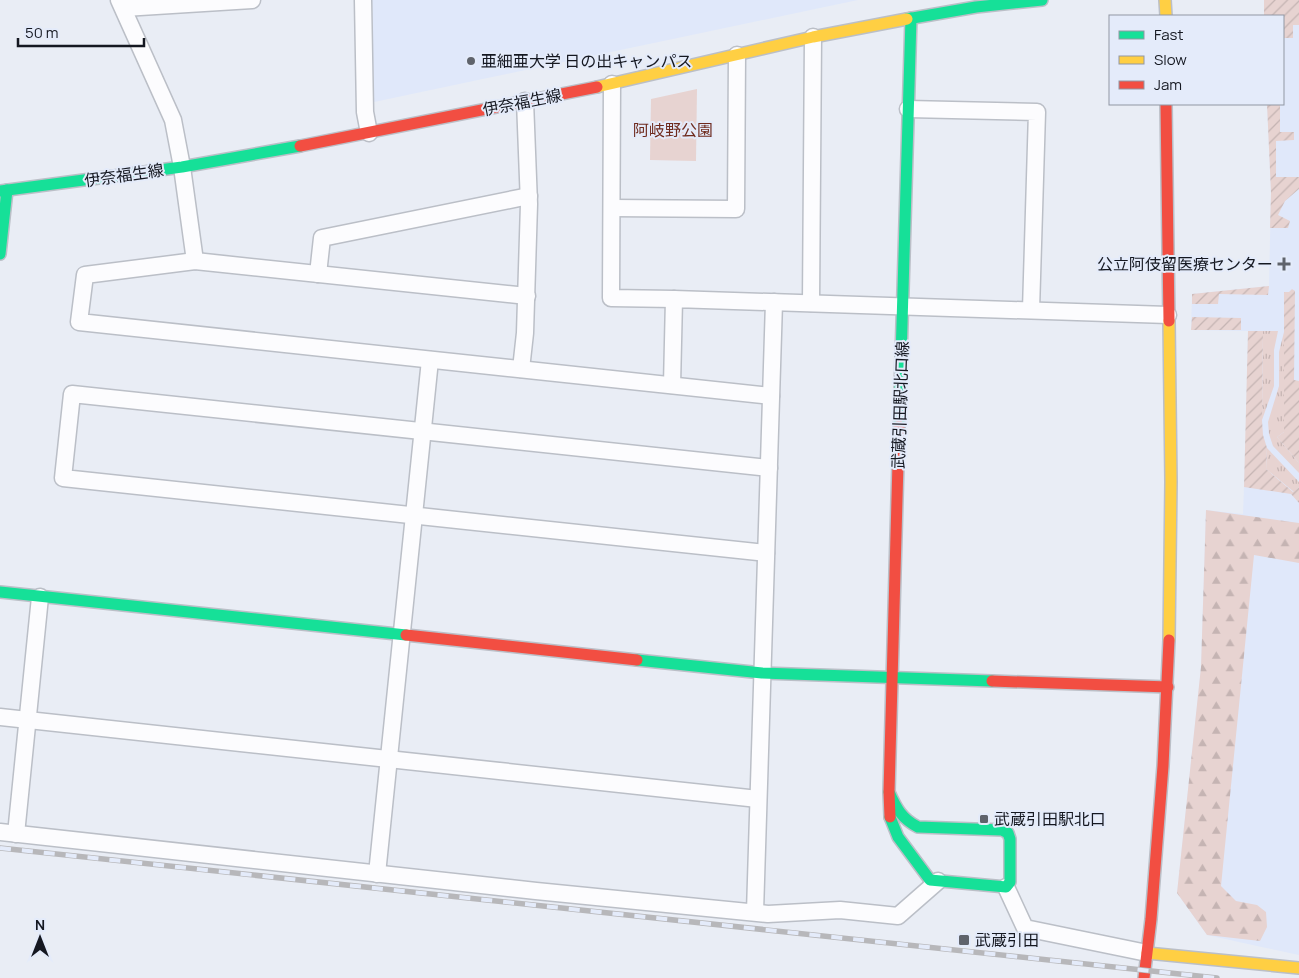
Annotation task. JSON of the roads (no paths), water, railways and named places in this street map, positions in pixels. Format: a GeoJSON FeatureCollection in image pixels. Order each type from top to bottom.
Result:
{"type":"FeatureCollection","features":[{"type":"Feature","properties":{"kind":"street"},"geometry":{"type":"LineString","coordinates":[[195,261],[182,167],[173,120],[121,4],[252,0]]}},
{"type":"Feature","properties":{"kind":"street"},"geometry":{"type":"LineString","coordinates":[[363,0],[365,23],[365,112],[369,133]]}},
{"type":"Feature","properties":{"kind":"street","name":"伊奈福生線"},"geometry":{"type":"LineString","coordinates":[[4,190],[182,167],[369,133],[612,84],[813,37],[976,7],[1042,0]]}},
{"type":"Feature","properties":{"kind":"street"},"geometry":{"type":"LineString","coordinates":[[1165,0],[1166,15]]}},
{"type":"Feature","properties":{"kind":"street","name":"武蔵引田駅北口線"},"geometry":{"type":"LineString","coordinates":[[911,18],[888,792],[892,826],[930,880],[938,881]]}},
{"type":"Feature","properties":{"kind":"street"},"geometry":{"type":"LineString","coordinates":[[811,303],[813,37]]}},
{"type":"Feature","properties":{"kind":"street"},"geometry":{"type":"LineString","coordinates":[[612,208],[736,209],[737,55]]}},
{"type":"Feature","properties":{"kind":"street"},"geometry":{"type":"LineString","coordinates":[[612,84],[611,298],[1168,315]]}},
{"type":"Feature","properties":{"kind":"street"},"geometry":{"type":"LineString","coordinates":[[521,370],[527,296],[529,196],[525,101]]}},
{"type":"Feature","properties":{"kind":"street"},"geometry":{"type":"LineString","coordinates":[[1144,978],[1162,790],[1168,687],[1170,590],[1166,105]]}},
{"type":"Feature","properties":{"kind":"street"},"geometry":{"type":"LineString","coordinates":[[908,109],[1037,112],[1031,310]]}},
{"type":"Feature","properties":{"kind":"street"},"geometry":{"type":"LineString","coordinates":[[0,254],[4,190]]}},
{"type":"Feature","properties":{"kind":"street"},"geometry":{"type":"LineString","coordinates":[[318,274],[322,238],[529,196]]}},
{"type":"Feature","properties":{"kind":"street"},"geometry":{"type":"LineString","coordinates":[[527,296],[195,261],[85,275],[79,322],[771,396]]}},
{"type":"Feature","properties":{"kind":"street"},"geometry":{"type":"LineString","coordinates":[[672,386],[674,299]]}},
{"type":"Feature","properties":{"kind":"street"},"geometry":{"type":"LineString","coordinates":[[755,912],[774,302]]}},
{"type":"Feature","properties":{"kind":"street"},"geometry":{"type":"LineString","coordinates":[[377,874],[400,635],[430,360]]}},
{"type":"Feature","properties":{"kind":"street"},"geometry":{"type":"LineString","coordinates":[[766,553],[63,478],[72,394],[769,468]]}},
{"type":"Feature","properties":{"kind":"street"},"geometry":{"type":"LineString","coordinates":[[0,592],[762,674],[1168,687]]}},
{"type":"Feature","properties":{"kind":"street"},"geometry":{"type":"LineString","coordinates":[[40,597],[28,720],[8,833],[536,891],[768,914],[840,910],[898,916],[938,881],[1006,887]]}},
{"type":"Feature","properties":{"kind":"street"},"geometry":{"type":"LineString","coordinates":[[0,716],[758,799]]}},
{"type":"Feature","properties":{"kind":"street"},"geometry":{"type":"LineString","coordinates":[[888,792],[896,809],[906,821],[918,827],[1002,830],[1008,833],[1010,838],[1010,882],[1006,887]]}},
{"type":"Feature","properties":{"kind":"street"},"geometry":{"type":"LineString","coordinates":[[1006,887],[1025,928],[1147,953],[1299,968]]}},
{"type":"Feature","properties":{"kind":"railway"},"geometry":{"type":"LineString","coordinates":[[0,848],[1217,978]]}},
{"type":"Feature","properties":{"kind":"place","name":"亜細亜大学 日の出キャンパス"},"geometry":{"type":"Point","coordinates":[471,61]}},
{"type":"Feature","properties":{"kind":"place","name":"公立阿伎留医療センター"},"geometry":{"type":"Point","coordinates":[1284,264]}},
{"type":"Feature","properties":{"kind":"place","name":"武蔵引田駅北口"},"geometry":{"type":"Point","coordinates":[984,819]}},
{"type":"Feature","properties":{"kind":"place","name":"武蔵引田"},"geometry":{"type":"Point","coordinates":[964,940]}},
{"type":"Feature","properties":{"kind":"park label","name":"阿岐野公園"},"geometry":{"type":"Point","coordinates":[673,130]}}]}
